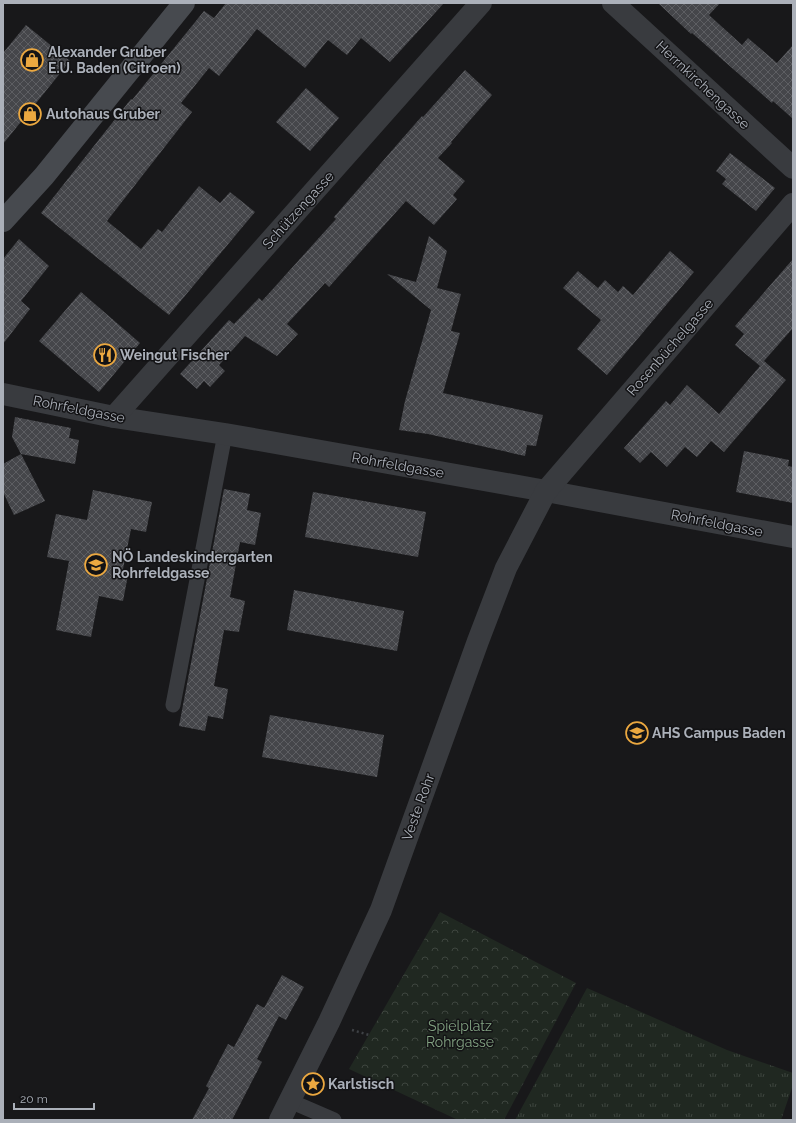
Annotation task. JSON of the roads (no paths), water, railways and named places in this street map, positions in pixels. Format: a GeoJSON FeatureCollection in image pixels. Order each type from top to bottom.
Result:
{"type":"FeatureCollection","features":[{"type":"Feature","properties":{"kind":"main road"},"geometry":{"type":"LineString","coordinates":[[3,222],[44,176],[184,3]]}},
{"type":"Feature","properties":{"kind":"street","name":"Schützengasse"},"geometry":{"type":"LineString","coordinates":[[114,417],[482,3]]}},
{"type":"Feature","properties":{"kind":"street","name":"Herrnkirchengasse"},"geometry":{"type":"LineString","coordinates":[[614,3],[793,168]]}},
{"type":"Feature","properties":{"kind":"street","name":"Rosenbüchelgasse"},"geometry":{"type":"LineString","coordinates":[[546,491],[793,204]]}},
{"type":"Feature","properties":{"kind":"street","name":"Rohrfeldgasse"},"geometry":{"type":"LineString","coordinates":[[3,394],[114,417],[225,434],[793,537]]}},
{"type":"Feature","properties":{"kind":"street","name":"Veste Rohr"},"geometry":{"type":"LineString","coordinates":[[280,1120],[329,1022],[381,910],[478,641],[506,568],[546,491]]}},
{"type":"Feature","properties":{"kind":"lane"},"geometry":{"type":"LineString","coordinates":[[173,705],[225,434]]}},
{"type":"Feature","properties":{"kind":"lane"},"geometry":{"type":"LineString","coordinates":[[290,1100],[334,1120]]}},
{"type":"Feature","properties":{"kind":"place","name":"Alexander Gruber E.U. Baden (Citroen)"},"geometry":{"type":"Point","coordinates":[32,60]}},
{"type":"Feature","properties":{"kind":"place","name":"Autohaus Gruber"},"geometry":{"type":"Point","coordinates":[30,114]}},
{"type":"Feature","properties":{"kind":"place","name":"Weingut Fischer"},"geometry":{"type":"Point","coordinates":[105,355]}},
{"type":"Feature","properties":{"kind":"place","name":"NÖ Landeskindergarten Rohrfeldgasse"},"geometry":{"type":"Point","coordinates":[96,565]}},
{"type":"Feature","properties":{"kind":"place","name":"AHS Campus Baden"},"geometry":{"type":"Point","coordinates":[637,733]}},
{"type":"Feature","properties":{"kind":"place","name":"Karlstisch"},"geometry":{"type":"Point","coordinates":[313,1084]}},
{"type":"Feature","properties":{"kind":"park label","name":"Spielplatz Rohrgasse"},"geometry":{"type":"Point","coordinates":[460,1034]}}]}
